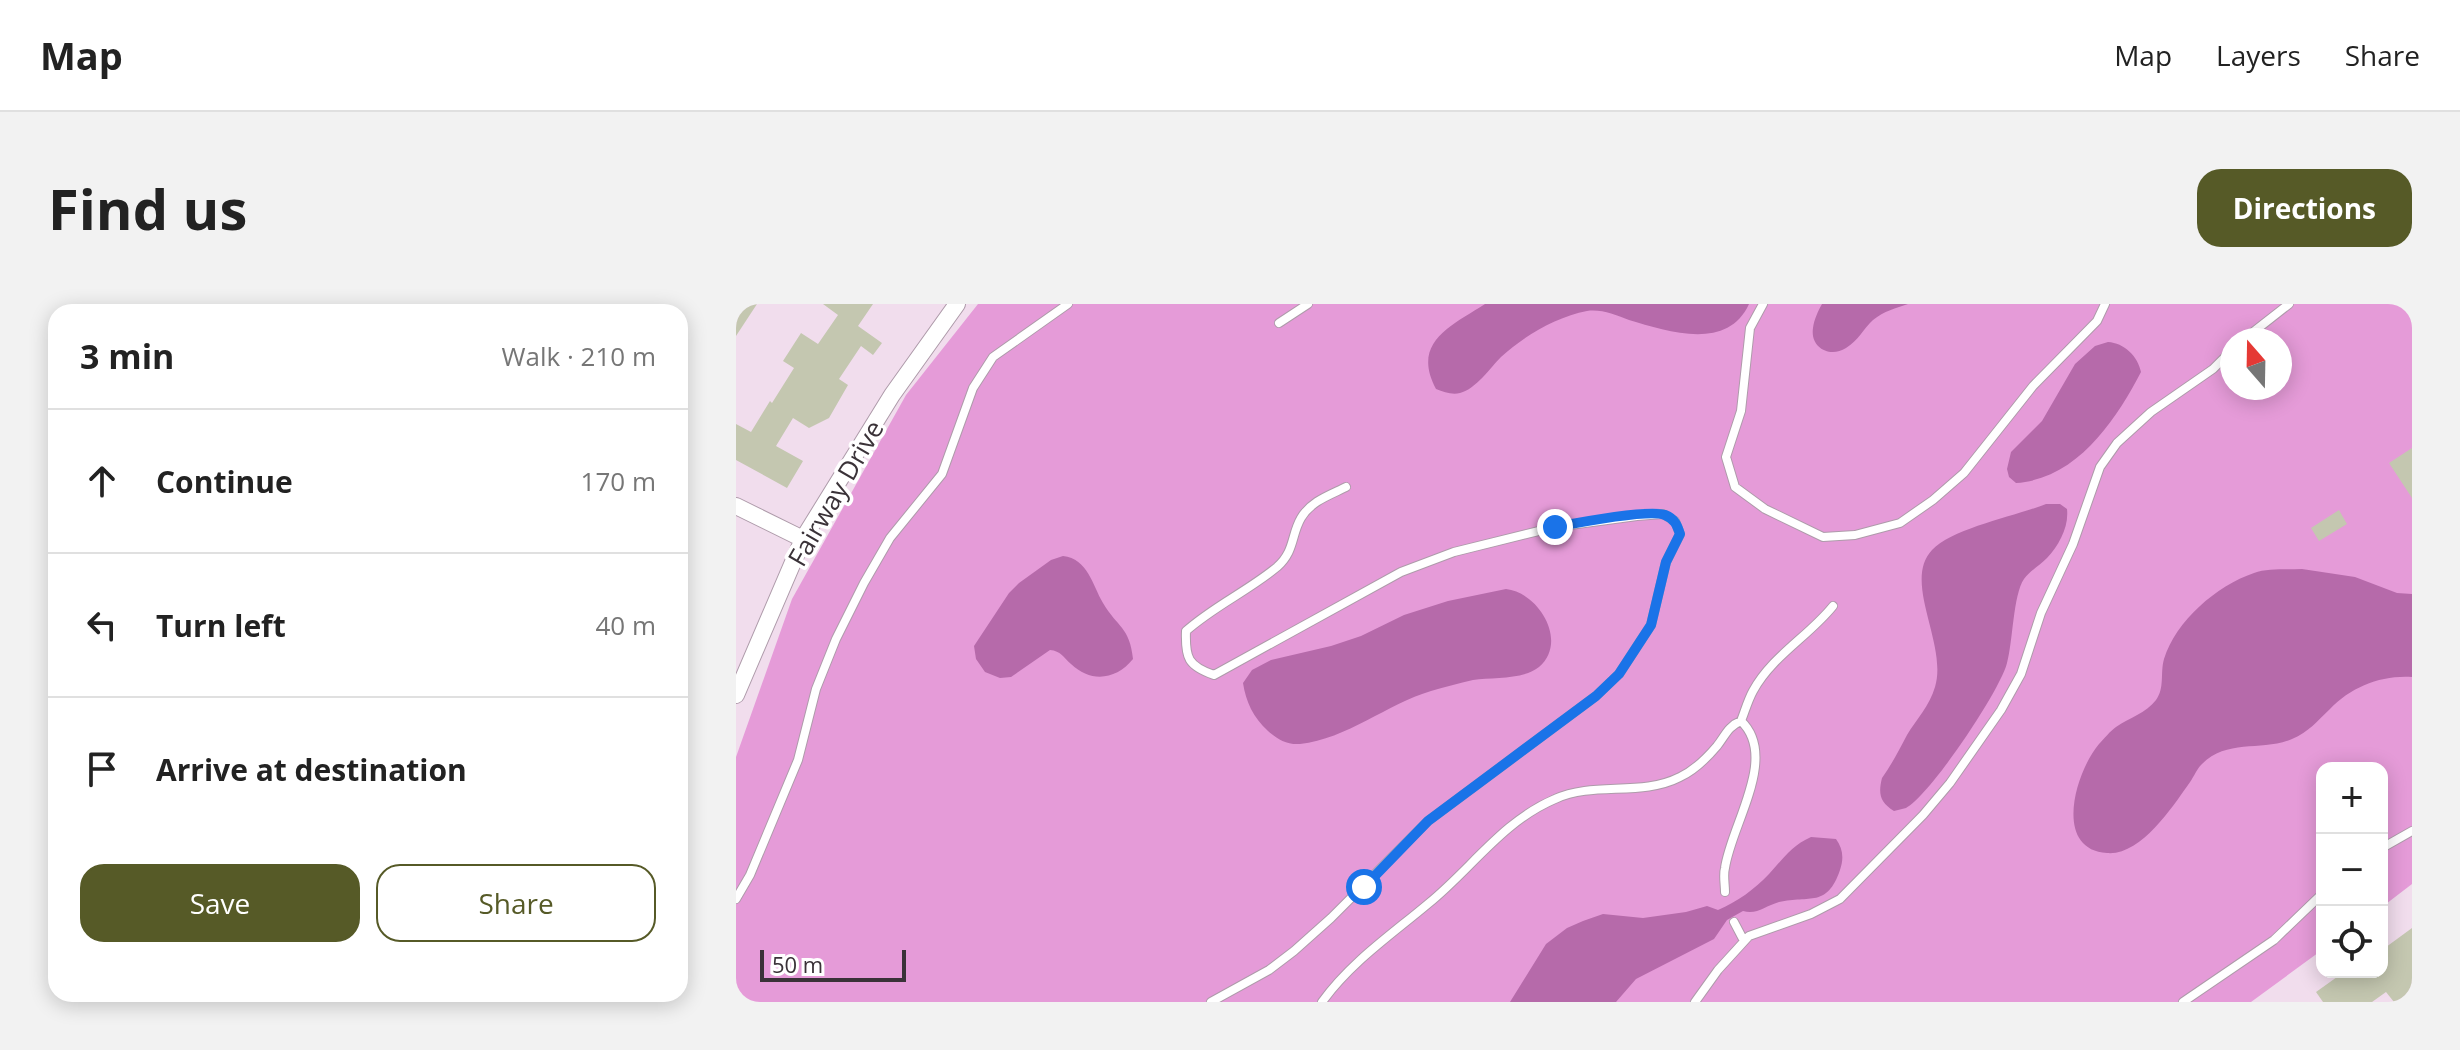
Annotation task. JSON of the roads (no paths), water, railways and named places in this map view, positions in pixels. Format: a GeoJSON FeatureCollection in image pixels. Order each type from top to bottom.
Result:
{"type":"FeatureCollection","features":[{"type":"Feature","properties":{"kind":"street","name":"Fairway Drive"},"geometry":{"type":"LineString","coordinates":[[736,695],[803,539],[892,395],[957,304]]}},
{"type":"Feature","properties":{"kind":"street"},"geometry":{"type":"LineString","coordinates":[[736,506],[803,539]]}},
{"type":"Feature","properties":{"kind":"lane"},"geometry":{"type":"LineString","coordinates":[[736,899],[750,875],[798,760],[816,689],[836,639],[864,583],[890,538],[942,474],[973,388],[993,357],[1068,304]]}},
{"type":"Feature","properties":{"kind":"lane"},"geometry":{"type":"LineString","coordinates":[[1279,323],[1308,304]]}},
{"type":"Feature","properties":{"kind":"lane"},"geometry":{"type":"LineString","coordinates":[[1763,304],[1750,328],[1741,411],[1726,457],[1735,487],[1765,509],[1823,537],[1855,535],[1900,523],[1933,500],[1964,473],[2033,386],[2097,321],[2105,304]]}},
{"type":"Feature","properties":{"kind":"lane"},"geometry":{"type":"LineString","coordinates":[[2258,328],[2289,304]]}},
{"type":"Feature","properties":{"kind":"lane"},"geometry":{"type":"LineString","coordinates":[[1695,1002],[1718,970],[1749,936],[1811,914],[1840,899],[1923,815],[1950,783],[2001,710],[2021,674],[2041,613],[2073,544],[2100,467],[2117,443],[2151,412],[2220,362]]}},
{"type":"Feature","properties":{"kind":"lane"},"geometry":{"type":"LineString","coordinates":[[1211,1002],[1269,970],[1294,951],[1428,821],[1596,696],[1619,674],[1651,625],[1666,562],[1680,534],[1675,521],[1663,514],[1637,516],[1555,527],[1454,552],[1401,572],[1214,675],[1197,669],[1185,653],[1186,631],[1207,612],[1279,566],[1293,546],[1300,519],[1314,503],[1346,487]]}},
{"type":"Feature","properties":{"kind":"lane"},"geometry":{"type":"LineString","coordinates":[[1322,1002],[1362,957],[1429,903],[1492,841],[1523,817],[1556,798],[1589,790],[1655,786],[1680,778],[1702,764],[1731,725],[1741,721],[1754,688],[1784,653],[1820,622],[1833,606]]}},
{"type":"Feature","properties":{"kind":"lane"},"geometry":{"type":"LineString","coordinates":[[1725,892],[1724,870],[1753,782],[1756,752],[1749,728],[1741,721]]}},
{"type":"Feature","properties":{"kind":"lane"},"geometry":{"type":"LineString","coordinates":[[2388,845],[2412,831]]}},
{"type":"Feature","properties":{"kind":"lane"},"geometry":{"type":"LineString","coordinates":[[2183,1002],[2274,940],[2316,900]]}},
{"type":"Feature","properties":{"kind":"lane"},"geometry":{"type":"LineString","coordinates":[[1734,922],[1744,941]]}}]}
